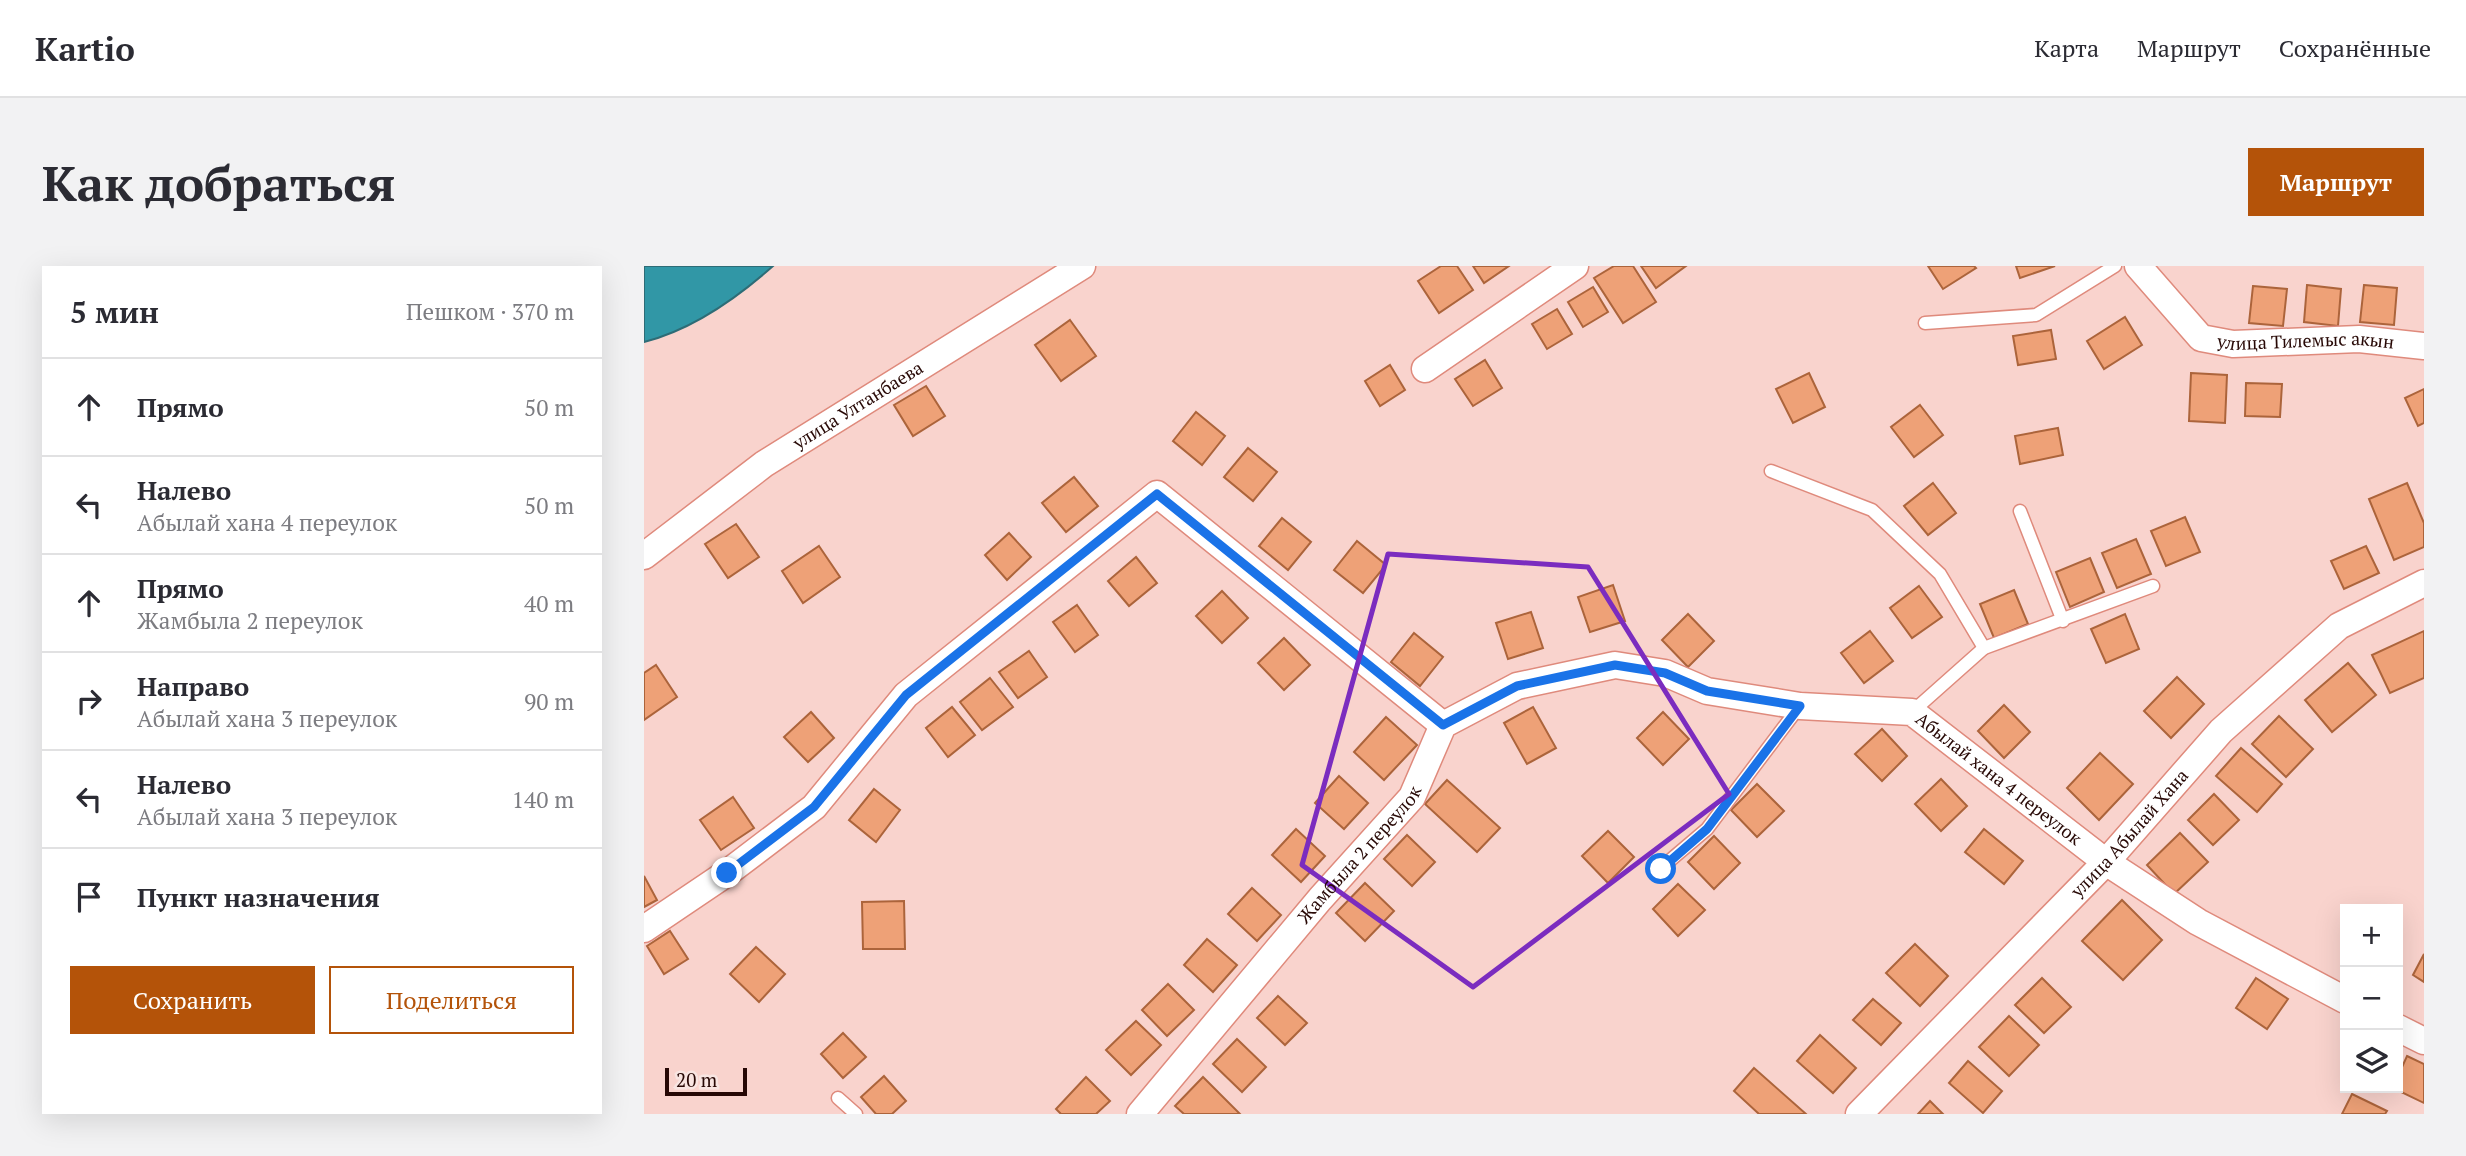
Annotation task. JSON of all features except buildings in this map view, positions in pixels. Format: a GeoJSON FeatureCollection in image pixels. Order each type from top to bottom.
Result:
{"type":"FeatureCollection","features":[{"type":"Feature","properties":{"kind":"street","name":"улица Ултанбаева"},"geometry":{"type":"LineString","coordinates":[[644,555],[764,464],[1082,266]]}},
{"type":"Feature","properties":{"kind":"street"},"geometry":{"type":"LineString","coordinates":[[1425,369],[1575,266]]}},
{"type":"Feature","properties":{"kind":"street","name":"улица Тилемыс акын"},"geometry":{"type":"LineString","coordinates":[[2138,266],[2201,338],[2233,344],[2359,339],[2424,346]]}},
{"type":"Feature","properties":{"kind":"street"},"geometry":{"type":"LineString","coordinates":[[644,929],[727,873],[814,807],[906,695],[1157,494],[1443,725]]}},
{"type":"Feature","properties":{"kind":"street","name":"улица Абылай Хана"},"geometry":{"type":"LineString","coordinates":[[1858,1114],[2106,862],[2221,731],[2339,626],[2424,583]]}},
{"type":"Feature","properties":{"kind":"street","name":"Абылай хана 4 переулок"},"geometry":{"type":"LineString","coordinates":[[1443,725],[1517,686],[1615,665],[1665,673],[1707,691],[1800,706],[1912,712],[2106,862],[2198,922],[2340,997]]}},
{"type":"Feature","properties":{"kind":"street","name":"Жамбыла 2 переулок"},"geometry":{"type":"LineString","coordinates":[[1140,1114],[1320,899],[1412,797],[1443,725]]}},
{"type":"Feature","properties":{"kind":"street"},"geometry":{"type":"LineString","coordinates":[[2403,1030],[2424,1041]]}},
{"type":"Feature","properties":{"kind":"lane"},"geometry":{"type":"LineString","coordinates":[[1925,323],[2036,315],[2115,266]]}},
{"type":"Feature","properties":{"kind":"lane"},"geometry":{"type":"LineString","coordinates":[[1771,471],[1872,510],[1940,574],[1984,648]]}},
{"type":"Feature","properties":{"kind":"lane"},"geometry":{"type":"LineString","coordinates":[[2020,511],[2063,621]]}},
{"type":"Feature","properties":{"kind":"lane"},"geometry":{"type":"LineString","coordinates":[[1912,712],[1984,648],[2153,586]]}},
{"type":"Feature","properties":{"kind":"lane"},"geometry":{"type":"LineString","coordinates":[[1661,869],[1707,829],[1800,706]]}},
{"type":"Feature","properties":{"kind":"lane"},"geometry":{"type":"LineString","coordinates":[[838,1098],[856,1114]]}},
{"type":"Feature","properties":{"kind":"highlighted area"},"geometry":{"type":"Polygon","coordinates":[[[1388,554],[1588,567],[1729,794],[1473,987],[1302,865],[1388,554]]]}},
{"type":"Feature","properties":{"kind":"water"},"geometry":{"type":"Polygon","coordinates":[[[644,266],[773,266],[713,312],[679,330],[644,342],[644,266]]]}},
{"type":"Feature","properties":{"kind":"route"},"geometry":{"type":"LineString","coordinates":[[727,873],[814,807],[906,695],[1157,494],[1443,725],[1517,686],[1615,665],[1665,673],[1707,691],[1800,706],[1707,829],[1661,869]]}}]}
